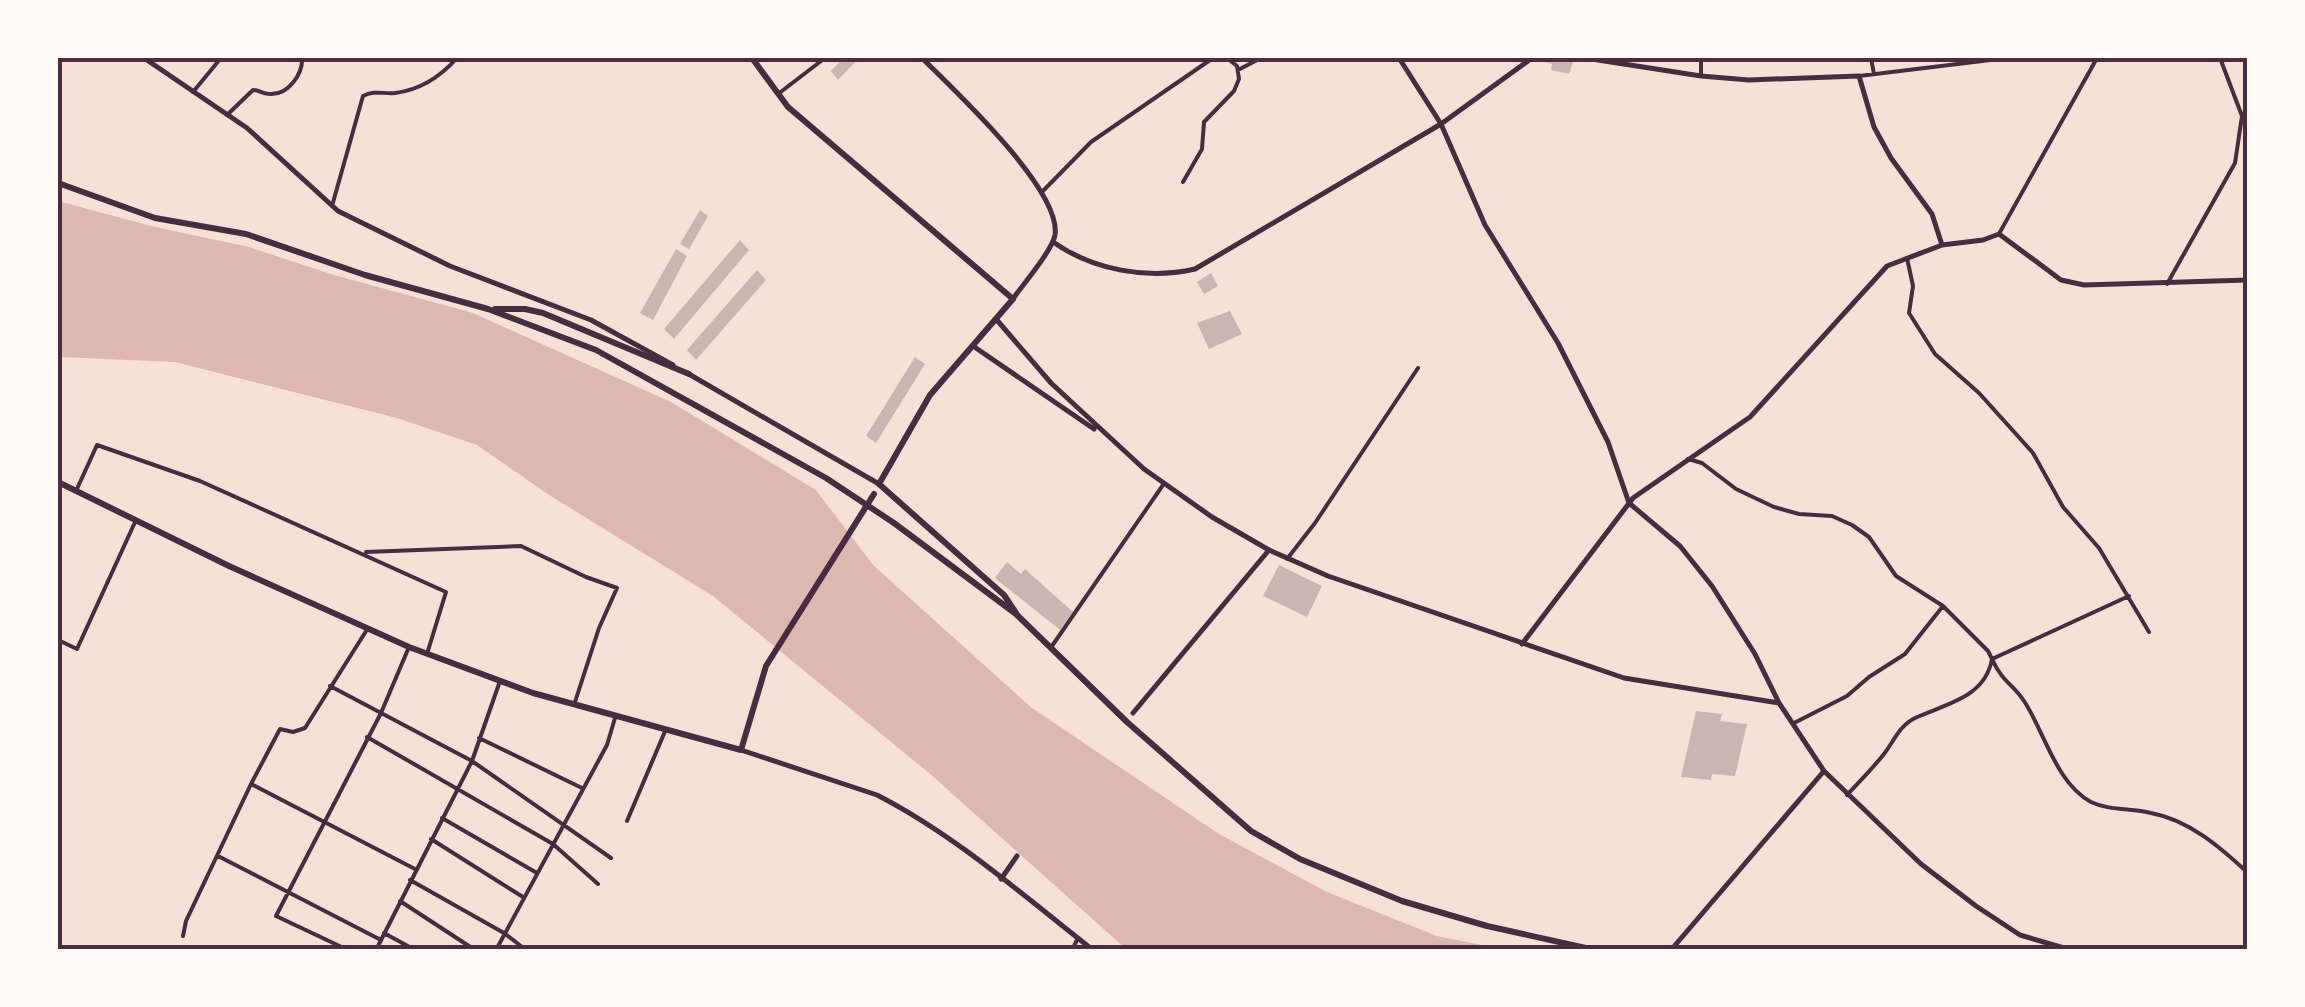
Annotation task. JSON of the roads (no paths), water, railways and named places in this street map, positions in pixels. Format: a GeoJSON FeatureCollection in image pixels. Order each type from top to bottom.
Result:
{"type":"FeatureCollection","features":[{"type":"Feature","properties":{"kind":"main road"},"geometry":{"type":"LineString","coordinates":[[144,58],[275,151],[332,207],[450,266],[591,320],[880,484],[1004,595],[1049,650],[1251,831],[1300,858],[1402,901],[1487,926],[1595,950]]}},
{"type":"Feature","properties":{"kind":"main road"},"geometry":{"type":"LineString","coordinates":[[752,58],[777,95],[1013,300]]}},
{"type":"Feature","properties":{"kind":"main road"},"geometry":{"type":"LineString","coordinates":[[741,750],[766,666],[874,494],[926,402],[1013,300],[1052,242],[1055,227],[1041,193],[1018,158],[922,58]]}},
{"type":"Feature","properties":{"kind":"main road"},"geometry":{"type":"LineString","coordinates":[[1399,58],[1442,124],[1485,226],[1558,342],[1608,442],[1629,503],[1680,546],[1712,586],[1755,654],[1779,703],[1824,771],[1921,864],[1976,906],[2020,934],[2070,950]]}},
{"type":"Feature","properties":{"kind":"main road"},"geometry":{"type":"LineString","coordinates":[[1052,242],[1084,261],[1102,266],[1159,273],[1195,269],[1442,124],[1532,58]]}},
{"type":"Feature","properties":{"kind":"main road"},"geometry":{"type":"LineString","coordinates":[[1585,58],[1748,80],[1858,76],[1874,127],[1891,158],[1932,214],[1942,244]]}},
{"type":"Feature","properties":{"kind":"main road"},"geometry":{"type":"LineString","coordinates":[[58,183],[156,218],[246,234],[365,275],[488,309],[596,350],[826,478],[1016,614]]}},
{"type":"Feature","properties":{"kind":"main road"},"geometry":{"type":"LineString","coordinates":[[1522,644],[1629,503],[1685,459],[1750,417],[1887,266],[1942,244],[1999,234],[2061,280],[2084,286],[2248,280]]}},
{"type":"Feature","properties":{"kind":"main road"},"geometry":{"type":"LineString","coordinates":[[488,309],[525,308],[543,313],[689,374]]}},
{"type":"Feature","properties":{"kind":"main road"},"geometry":{"type":"LineString","coordinates":[[996,318],[1052,383],[1106,436],[1163,484],[1269,550],[1522,644],[1646,684],[1779,703]]}},
{"type":"Feature","properties":{"kind":"main road"},"geometry":{"type":"LineString","coordinates":[[973,346],[1106,436]]}},
{"type":"Feature","properties":{"kind":"main road"},"geometry":{"type":"LineString","coordinates":[[1042,394],[1052,383]]}},
{"type":"Feature","properties":{"kind":"main road"},"geometry":{"type":"LineString","coordinates":[[58,482],[428,654],[574,705],[741,750],[877,795],[918,818],[1093,950]]}},
{"type":"Feature","properties":{"kind":"main road"},"geometry":{"type":"LineString","coordinates":[[1133,713],[1269,550]]}},
{"type":"Feature","properties":{"kind":"main road"},"geometry":{"type":"LineString","coordinates":[[1671,950],[1824,771]]}},
{"type":"Feature","properties":{"kind":"main road"},"geometry":{"type":"LineString","coordinates":[[1001,879],[1017,856]]}},
{"type":"Feature","properties":{"kind":"street"},"geometry":{"type":"LineString","coordinates":[[193,92],[221,58]]}},
{"type":"Feature","properties":{"kind":"street"},"geometry":{"type":"LineString","coordinates":[[228,115],[252,90],[269,94],[290,86],[302,70],[302,58]]}},
{"type":"Feature","properties":{"kind":"street"},"geometry":{"type":"LineString","coordinates":[[332,207],[363,96],[421,86],[443,73],[457,58]]}},
{"type":"Feature","properties":{"kind":"street"},"geometry":{"type":"LineString","coordinates":[[777,95],[826,58]]}},
{"type":"Feature","properties":{"kind":"street"},"geometry":{"type":"LineString","coordinates":[[1041,193],[1091,142],[1213,58]]}},
{"type":"Feature","properties":{"kind":"street"},"geometry":{"type":"LineString","coordinates":[[1226,58],[1238,70]]}},
{"type":"Feature","properties":{"kind":"street"},"geometry":{"type":"LineString","coordinates":[[1238,70],[1262,58]]}},
{"type":"Feature","properties":{"kind":"street"},"geometry":{"type":"LineString","coordinates":[[1701,58],[1701,76]]}},
{"type":"Feature","properties":{"kind":"street"},"geometry":{"type":"LineString","coordinates":[[1872,58],[1874,74]]}},
{"type":"Feature","properties":{"kind":"street"},"geometry":{"type":"LineString","coordinates":[[1858,76],[2007,58]]}},
{"type":"Feature","properties":{"kind":"street"},"geometry":{"type":"LineString","coordinates":[[1999,234],[2097,58]]}},
{"type":"Feature","properties":{"kind":"street"},"geometry":{"type":"LineString","coordinates":[[2220,58],[2245,117]]}},
{"type":"Feature","properties":{"kind":"street"},"geometry":{"type":"LineString","coordinates":[[1184,182],[1202,149],[1204,122],[1234,91],[1238,70]]}},
{"type":"Feature","properties":{"kind":"street"},"geometry":{"type":"LineString","coordinates":[[2167,284],[2235,163],[2248,110]]}},
{"type":"Feature","properties":{"kind":"street"},"geometry":{"type":"LineString","coordinates":[[1907,258],[1912,286],[1909,313],[1935,354],[1979,393],[2033,452],[2063,507],[2099,548],[2150,632]]}},
{"type":"Feature","properties":{"kind":"street"},"geometry":{"type":"LineString","coordinates":[[1288,559],[1418,368]]}},
{"type":"Feature","properties":{"kind":"street"},"geometry":{"type":"LineString","coordinates":[[76,491],[97,445],[200,482],[362,552],[446,592],[428,654]]}},
{"type":"Feature","properties":{"kind":"street"},"geometry":{"type":"LineString","coordinates":[[1685,459],[1702,463],[1736,488],[1774,507],[1798,514],[1832,516],[1852,525],[1869,538],[1896,576],[1944,606],[1988,650],[2001,679],[2020,696],[2036,721],[2065,780],[2079,793],[2093,803],[2151,812],[2188,827],[2209,839],[2248,873]]}},
{"type":"Feature","properties":{"kind":"street"},"geometry":{"type":"LineString","coordinates":[[1049,650],[1163,484]]}},
{"type":"Feature","properties":{"kind":"street"},"geometry":{"type":"LineString","coordinates":[[58,640],[77,649],[136,520]]}},
{"type":"Feature","properties":{"kind":"street"},"geometry":{"type":"LineString","coordinates":[[362,552],[522,546],[617,588],[599,628],[574,705]]}},
{"type":"Feature","properties":{"kind":"street"},"geometry":{"type":"LineString","coordinates":[[1847,795],[1886,752],[1900,730],[1915,718],[1977,690],[1992,660],[2129,596]]}},
{"type":"Feature","properties":{"kind":"street"},"geometry":{"type":"LineString","coordinates":[[1794,723],[1847,696],[1905,654],[1944,606]]}},
{"type":"Feature","properties":{"kind":"street"},"geometry":{"type":"LineString","coordinates":[[182,936],[250,784],[280,729],[292,732],[305,728],[368,628]]}},
{"type":"Feature","properties":{"kind":"street"},"geometry":{"type":"LineString","coordinates":[[348,950],[276,916],[381,713],[410,647]]}},
{"type":"Feature","properties":{"kind":"street"},"geometry":{"type":"LineString","coordinates":[[376,950],[472,761],[500,680]]}},
{"type":"Feature","properties":{"kind":"street"},"geometry":{"type":"LineString","coordinates":[[330,686],[472,761],[611,858]]}},
{"type":"Feature","properties":{"kind":"street"},"geometry":{"type":"LineString","coordinates":[[496,950],[607,745],[616,714]]}},
{"type":"Feature","properties":{"kind":"street"},"geometry":{"type":"LineString","coordinates":[[627,821],[666,729]]}},
{"type":"Feature","properties":{"kind":"street"},"geometry":{"type":"LineString","coordinates":[[367,737],[552,844],[598,884]]}},
{"type":"Feature","properties":{"kind":"street"},"geometry":{"type":"LineString","coordinates":[[479,738],[584,789]]}},
{"type":"Feature","properties":{"kind":"street"},"geometry":{"type":"LineString","coordinates":[[250,784],[416,869]]}},
{"type":"Feature","properties":{"kind":"street"},"geometry":{"type":"LineString","coordinates":[[442,818],[537,873]]}},
{"type":"Feature","properties":{"kind":"street"},"geometry":{"type":"LineString","coordinates":[[432,839],[523,897]]}},
{"type":"Feature","properties":{"kind":"street"},"geometry":{"type":"LineString","coordinates":[[218,856],[381,940]]}},
{"type":"Feature","properties":{"kind":"street"},"geometry":{"type":"LineString","coordinates":[[410,880],[504,933],[526,950]]}},
{"type":"Feature","properties":{"kind":"street"},"geometry":{"type":"LineString","coordinates":[[400,901],[475,950]]}},
{"type":"Feature","properties":{"kind":"street"},"geometry":{"type":"LineString","coordinates":[[384,933],[415,950]]}},
{"type":"Feature","properties":{"kind":"street"},"geometry":{"type":"LineString","coordinates":[[1072,950],[1078,938]]}}]}
